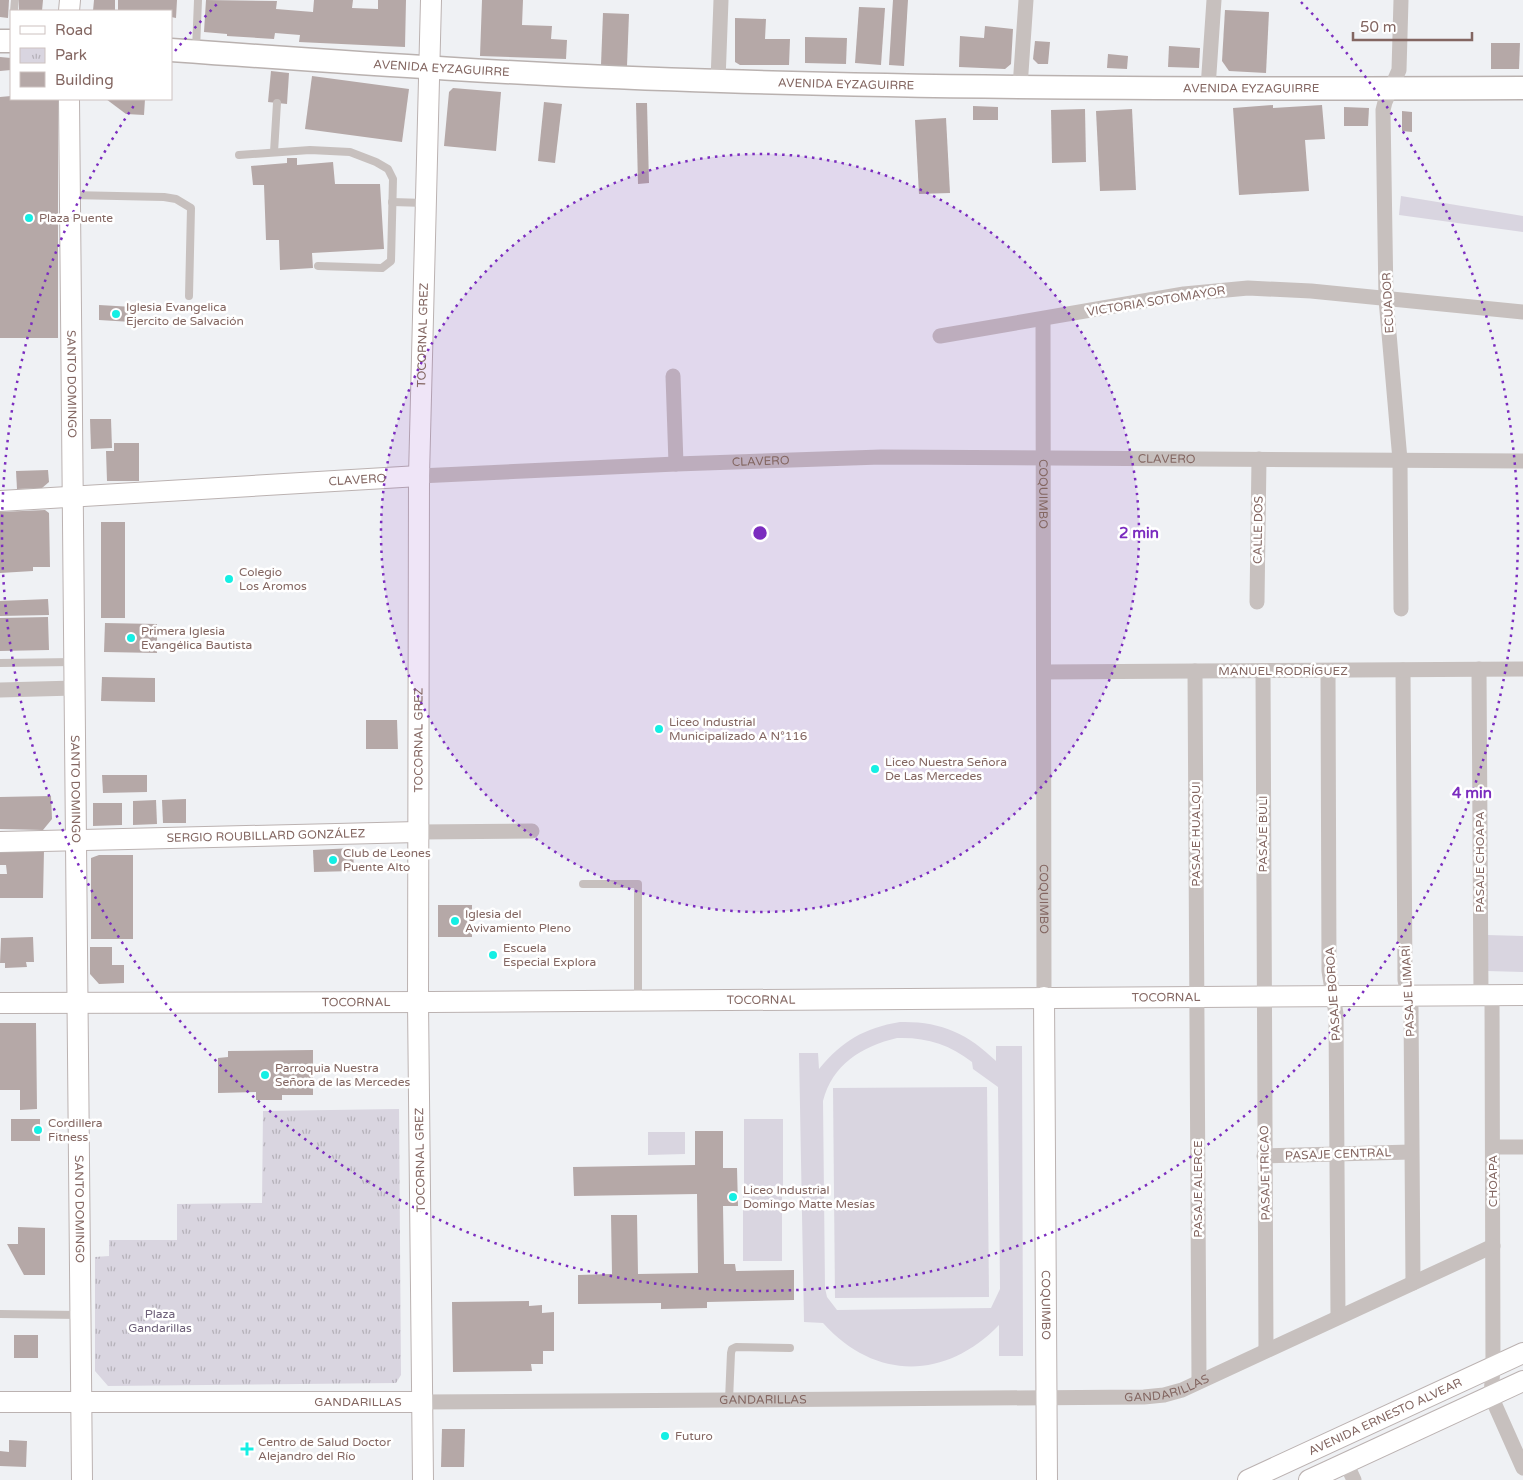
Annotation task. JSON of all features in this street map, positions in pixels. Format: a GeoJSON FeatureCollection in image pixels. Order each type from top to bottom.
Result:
{"type":"FeatureCollection","features":[{"type":"Feature","properties":{"kind":"main road","name":"AVENIDA EYZAGUIRRE"},"geometry":{"type":"LineString","coordinates":[[172,50],[281,61],[718,81],[1020,87],[1523,88]]}},
{"type":"Feature","properties":{"kind":"street","name":"TOCORNAL GREZ"},"geometry":{"type":"LineString","coordinates":[[423,1480],[418,1002],[419,476],[430,0]]}},
{"type":"Feature","properties":{"kind":"street"},"geometry":{"type":"LineString","coordinates":[[718,81],[722,0]]}},
{"type":"Feature","properties":{"kind":"street"},"geometry":{"type":"LineString","coordinates":[[1020,87],[1026,0]]}},
{"type":"Feature","properties":{"kind":"street"},"geometry":{"type":"LineString","coordinates":[[1208,88],[1214,0]]}},
{"type":"Feature","properties":{"kind":"street","name":"ECUADOR"},"geometry":{"type":"LineString","coordinates":[[1401,609],[1400,460],[1386,299],[1383,110],[1396,80],[1400,61],[1402,0]]}},
{"type":"Feature","properties":{"kind":"street","name":"SANTO DOMINGO"},"geometry":{"type":"LineString","coordinates":[[69,100],[82,1480]]}},
{"type":"Feature","properties":{"kind":"street","name":"VICTORIA SOTOMAYOR"},"geometry":{"type":"LineString","coordinates":[[940,336],[1184,294],[1224,290],[1280,288],[1523,312]]}},
{"type":"Feature","properties":{"kind":"street","name":"COQUIMBO"},"geometry":{"type":"LineString","coordinates":[[1043,319],[1047,1480]]}},
{"type":"Feature","properties":{"kind":"street"},"geometry":{"type":"LineString","coordinates":[[673,376],[676,464]]}},
{"type":"Feature","properties":{"kind":"street","name":"CLAVERO"},"geometry":{"type":"LineString","coordinates":[[0,501],[419,476],[881,456],[1523,461]]}},
{"type":"Feature","properties":{"kind":"street","name":"CALLE DOS"},"geometry":{"type":"LineString","coordinates":[[1258,602],[1260,459]]}},
{"type":"Feature","properties":{"kind":"street","name":"PASAJE CHOAPA"},"geometry":{"type":"LineString","coordinates":[[1479,669],[1487,995]]}},
{"type":"Feature","properties":{"kind":"street","name":"MANUEL RODRÍGUEZ"},"geometry":{"type":"LineString","coordinates":[[1044,672],[1523,669]]}},
{"type":"Feature","properties":{"kind":"street","name":"PASAJE LIMARÍ"},"geometry":{"type":"LineString","coordinates":[[1403,670],[1405,980],[1411,1008],[1413,1283]]}},
{"type":"Feature","properties":{"kind":"street","name":"PASAJE BULI"},"geometry":{"type":"LineString","coordinates":[[1262,671],[1263,996]]}},
{"type":"Feature","properties":{"kind":"street","name":"PASAJE BOROA"},"geometry":{"type":"LineString","coordinates":[[1328,671],[1329,971],[1336,1014],[1338,1317]]}},
{"type":"Feature","properties":{"kind":"street","name":"PASAJE HUALQUI"},"geometry":{"type":"LineString","coordinates":[[1195,672],[1197,997]]}},
{"type":"Feature","properties":{"kind":"street"},"geometry":{"type":"LineString","coordinates":[[0,690],[75,688]]}},
{"type":"Feature","properties":{"kind":"street","name":"SERGIO ROUBILLARD GONZÁLEZ"},"geometry":{"type":"LineString","coordinates":[[0,842],[532,831]]}},
{"type":"Feature","properties":{"kind":"street","name":"CHOAPA"},"geometry":{"type":"LineString","coordinates":[[1487,995],[1493,1147],[1493,1366],[1491,1396]]}},
{"type":"Feature","properties":{"kind":"street","name":"TOCORNAL"},"geometry":{"type":"LineString","coordinates":[[0,1003],[1523,995]]}},
{"type":"Feature","properties":{"kind":"street","name":"PASAJE TRICAO"},"geometry":{"type":"LineString","coordinates":[[1263,996],[1266,1350]]}},
{"type":"Feature","properties":{"kind":"street","name":"PASAJE ALERCE"},"geometry":{"type":"LineString","coordinates":[[1197,997],[1199,1381]]}},
{"type":"Feature","properties":{"kind":"street"},"geometry":{"type":"LineString","coordinates":[[1493,1147],[1523,1147]]}},
{"type":"Feature","properties":{"kind":"street","name":"PASAJE CENTRAL"},"geometry":{"type":"LineString","coordinates":[[1264,1156],[1411,1152]]}},
{"type":"Feature","properties":{"kind":"street","name":"GANDARILLAS"},"geometry":{"type":"LineString","coordinates":[[0,1402],[422,1402],[1154,1397],[1173,1393],[1493,1246]]}},
{"type":"Feature","properties":{"kind":"street","name":"AVENIDA ERNESTO ALVEAR"},"geometry":{"type":"LineString","coordinates":[[1248,1480],[1523,1353]]}},
{"type":"Feature","properties":{"kind":"street"},"geometry":{"type":"LineString","coordinates":[[1309,1480],[1350,1472],[1491,1396],[1523,1381]]}},
{"type":"Feature","properties":{"kind":"street"},"geometry":{"type":"LineString","coordinates":[[1491,1396],[1523,1468]]}},
{"type":"Feature","properties":{"kind":"lane"},"geometry":{"type":"LineString","coordinates":[[196,52],[198,0]]}},
{"type":"Feature","properties":{"kind":"lane"},"geometry":{"type":"LineString","coordinates":[[274,152],[278,103]]}},
{"type":"Feature","properties":{"kind":"lane"},"geometry":{"type":"LineString","coordinates":[[239,155],[310,150],[350,152],[388,169],[393,179],[391,260],[382,268],[318,266]]}},
{"type":"Feature","properties":{"kind":"lane"},"geometry":{"type":"LineString","coordinates":[[70,195],[176,198],[191,208],[189,296]]}},
{"type":"Feature","properties":{"kind":"lane"},"geometry":{"type":"LineString","coordinates":[[392,202],[425,203]]}},
{"type":"Feature","properties":{"kind":"lane"},"geometry":{"type":"LineString","coordinates":[[0,663],[75,662]]}},
{"type":"Feature","properties":{"kind":"lane"},"geometry":{"type":"LineString","coordinates":[[584,884],[638,884],[638,1000]]}},
{"type":"Feature","properties":{"kind":"lane"},"geometry":{"type":"LineString","coordinates":[[0,1314],[81,1315]]}},
{"type":"Feature","properties":{"kind":"lane"},"geometry":{"type":"LineString","coordinates":[[729,1400],[732,1349],[736,1347],[790,1348]]}},
{"type":"Feature","properties":{"kind":"green space"},"geometry":{"type":"Polygon","coordinates":[[[1401,196],[1523,216],[1523,232],[1399,215],[1401,196]]]}},
{"type":"Feature","properties":{"kind":"green space"},"geometry":{"type":"Polygon","coordinates":[[[1487,935],[1523,936],[1523,972],[1487,971],[1487,935]]]}},
{"type":"Feature","properties":{"kind":"green space"},"geometry":{"type":"Polygon","coordinates":[[[900,1022],[914,1022],[940,1027],[963,1036],[996,1061],[996,1046],[1022,1046],[1023,1356],[999,1356],[999,1325],[978,1343],[956,1356],[934,1364],[911,1366],[888,1364],[865,1356],[843,1342],[823,1323],[804,1322],[799,1053],[818,1053],[819,1069],[845,1043],[865,1032],[900,1022]],[[897,1038],[872,1046],[861,1052],[841,1067],[827,1088],[823,1101],[825,1288],[827,1297],[837,1310],[991,1308],[1000,1289],[998,1087],[973,1069],[972,1062],[946,1046],[927,1040],[897,1038]]]}},
{"type":"Feature","properties":{"kind":"green space"},"geometry":{"type":"Polygon","coordinates":[[[987,1087],[989,1297],[835,1298],[833,1088],[987,1087]]]}},
{"type":"Feature","properties":{"kind":"green space","name":"Plaza Gandarillas"},"geometry":{"type":"Polygon","coordinates":[[[399,1109],[401,1375],[396,1383],[108,1386],[95,1371],[95,1257],[109,1256],[109,1240],[177,1240],[177,1204],[262,1203],[263,1111],[399,1109]]]}},
{"type":"Feature","properties":{"kind":"green space"},"geometry":{"type":"Polygon","coordinates":[[[744,1119],[783,1119],[783,1186],[744,1186],[744,1119]]]}},
{"type":"Feature","properties":{"kind":"green space"},"geometry":{"type":"Polygon","coordinates":[[[648,1132],[685,1132],[685,1154],[648,1155],[648,1132]]]}},
{"type":"Feature","properties":{"kind":"green space"},"geometry":{"type":"Polygon","coordinates":[[[743,1195],[782,1195],[782,1261],[743,1261],[743,1195]]]}},
{"type":"Feature","properties":{"kind":"building"},"geometry":{"type":"Polygon","coordinates":[[[0,0],[9,0],[8,18],[0,17],[0,0]]]}},
{"type":"Feature","properties":{"kind":"building"},"geometry":{"type":"Polygon","coordinates":[[[19,0],[43,0],[42,10],[19,10],[19,0]]]}},
{"type":"Feature","properties":{"kind":"building"},"geometry":{"type":"Polygon","coordinates":[[[94,0],[115,0],[115,10],[93,10],[94,0]]]}},
{"type":"Feature","properties":{"kind":"building"},"geometry":{"type":"Polygon","coordinates":[[[118,0],[177,0],[176,18],[172,17],[172,10],[118,10],[118,0]]]}},
{"type":"Feature","properties":{"kind":"building"},"geometry":{"type":"Polygon","coordinates":[[[206,0],[277,1],[276,9],[313,12],[314,0],[353,0],[352,8],[378,9],[378,0],[406,0],[405,47],[299,42],[300,35],[275,33],[274,39],[227,36],[227,34],[204,32],[206,0]]]}},
{"type":"Feature","properties":{"kind":"building"},"geometry":{"type":"Polygon","coordinates":[[[482,0],[523,0],[522,25],[552,26],[551,39],[567,40],[566,59],[480,56],[482,0]]]}},
{"type":"Feature","properties":{"kind":"building"},"geometry":{"type":"Polygon","coordinates":[[[893,0],[908,0],[904,66],[889,65],[893,0]]]}},
{"type":"Feature","properties":{"kind":"building"},"geometry":{"type":"Polygon","coordinates":[[[859,7],[885,8],[881,65],[855,63],[859,7]]]}},
{"type":"Feature","properties":{"kind":"building"},"geometry":{"type":"Polygon","coordinates":[[[1225,10],[1269,12],[1266,73],[1229,71],[1222,61],[1225,10]]]}},
{"type":"Feature","properties":{"kind":"building"},"geometry":{"type":"Polygon","coordinates":[[[603,13],[629,14],[627,66],[601,65],[603,13]]]}},
{"type":"Feature","properties":{"kind":"building"},"geometry":{"type":"Polygon","coordinates":[[[735,18],[766,19],[765,39],[790,39],[789,65],[740,65],[735,62],[735,18]]]}},
{"type":"Feature","properties":{"kind":"building"},"geometry":{"type":"Polygon","coordinates":[[[985,26],[1013,29],[1011,64],[1005,69],[959,67],[960,36],[984,38],[985,26]]]}},
{"type":"Feature","properties":{"kind":"building"},"geometry":{"type":"Polygon","coordinates":[[[805,37],[847,38],[846,64],[805,63],[805,37]]]}},
{"type":"Feature","properties":{"kind":"building"},"geometry":{"type":"Polygon","coordinates":[[[1035,41],[1050,42],[1048,64],[1038,64],[1033,59],[1035,41]]]}},
{"type":"Feature","properties":{"kind":"building"},"geometry":{"type":"Polygon","coordinates":[[[1491,43],[1520,43],[1519,69],[1491,69],[1491,43]]]}},
{"type":"Feature","properties":{"kind":"building"},"geometry":{"type":"Polygon","coordinates":[[[1169,46],[1200,48],[1199,68],[1168,67],[1169,46]]]}},
{"type":"Feature","properties":{"kind":"building"},"geometry":{"type":"Polygon","coordinates":[[[1108,54],[1128,56],[1127,69],[1107,68],[1108,54]]]}},
{"type":"Feature","properties":{"kind":"building"},"geometry":{"type":"Polygon","coordinates":[[[0,57],[10,58],[10,70],[0,71],[0,57]]]}},
{"type":"Feature","properties":{"kind":"building"},"geometry":{"type":"Polygon","coordinates":[[[271,71],[289,73],[287,104],[268,102],[271,71]]]}},
{"type":"Feature","properties":{"kind":"building"},"geometry":{"type":"Polygon","coordinates":[[[312,76],[409,89],[402,142],[305,129],[312,76]]]}},
{"type":"Feature","properties":{"kind":"building"},"geometry":{"type":"Polygon","coordinates":[[[453,88],[501,92],[496,151],[444,146],[449,92],[453,88]]]}},
{"type":"Feature","properties":{"kind":"building","name":"Plaza Puente"},"geometry":{"type":"Polygon","coordinates":[[[10,96],[10,100],[58,100],[58,338],[0,338],[0,97],[10,96]]]}},
{"type":"Feature","properties":{"kind":"building"},"geometry":{"type":"Polygon","coordinates":[[[107,100],[145,100],[144,115],[126,114],[107,100]]]}},
{"type":"Feature","properties":{"kind":"building"},"geometry":{"type":"Polygon","coordinates":[[[544,102],[562,104],[555,163],[538,161],[544,102]]]}},
{"type":"Feature","properties":{"kind":"building"},"geometry":{"type":"Polygon","coordinates":[[[636,103],[647,103],[649,183],[638,184],[636,103]]]}},
{"type":"Feature","properties":{"kind":"building"},"geometry":{"type":"Polygon","coordinates":[[[1273,105],[1273,108],[1322,105],[1325,139],[1305,140],[1309,191],[1239,195],[1233,108],[1273,105]]]}},
{"type":"Feature","properties":{"kind":"building"},"geometry":{"type":"Polygon","coordinates":[[[973,106],[998,107],[998,120],[973,120],[973,106]]]}},
{"type":"Feature","properties":{"kind":"building"},"geometry":{"type":"Polygon","coordinates":[[[1344,107],[1369,108],[1368,126],[1344,126],[1344,107]]]}},
{"type":"Feature","properties":{"kind":"building"},"geometry":{"type":"Polygon","coordinates":[[[1085,109],[1086,162],[1052,163],[1051,110],[1085,109]]]}},
{"type":"Feature","properties":{"kind":"building"},"geometry":{"type":"Polygon","coordinates":[[[1132,109],[1136,190],[1100,191],[1096,111],[1132,109]]]}},
{"type":"Feature","properties":{"kind":"building"},"geometry":{"type":"Polygon","coordinates":[[[1402,111],[1412,112],[1412,132],[1402,131],[1402,111]]]}},
{"type":"Feature","properties":{"kind":"building"},"geometry":{"type":"Polygon","coordinates":[[[946,118],[950,193],[919,194],[915,120],[946,118]]]}},
{"type":"Feature","properties":{"kind":"building"},"geometry":{"type":"Polygon","coordinates":[[[287,158],[297,158],[297,165],[333,162],[335,184],[380,184],[384,249],[312,253],[313,268],[280,270],[279,240],[266,240],[264,185],[253,185],[251,166],[287,163],[287,158]]]}},
{"type":"Feature","properties":{"kind":"building","name":"Iglesia Evangelica Ejercito de Salvación"},"geometry":{"type":"Polygon","coordinates":[[[99,305],[133,307],[132,322],[99,320],[99,305]]]}},
{"type":"Feature","properties":{"kind":"building"},"geometry":{"type":"Polygon","coordinates":[[[90,419],[111,419],[112,448],[91,449],[90,419]]]}},
{"type":"Feature","properties":{"kind":"building"},"geometry":{"type":"Polygon","coordinates":[[[114,443],[139,443],[139,481],[107,481],[106,451],[114,451],[114,443]]]}},
{"type":"Feature","properties":{"kind":"building"},"geometry":{"type":"Polygon","coordinates":[[[48,470],[49,482],[42,488],[17,489],[16,471],[48,470]]]}},
{"type":"Feature","properties":{"kind":"building"},"geometry":{"type":"Polygon","coordinates":[[[45,510],[49,513],[50,567],[33,567],[33,571],[0,573],[0,512],[45,510]]]}},
{"type":"Feature","properties":{"kind":"building"},"geometry":{"type":"Polygon","coordinates":[[[101,522],[125,522],[125,618],[101,618],[101,522]]]}},
{"type":"Feature","properties":{"kind":"building"},"geometry":{"type":"Polygon","coordinates":[[[48,599],[49,615],[0,616],[0,601],[48,599]]]}},
{"type":"Feature","properties":{"kind":"building"},"geometry":{"type":"Polygon","coordinates":[[[48,617],[49,650],[0,651],[0,618],[48,617]]]}},
{"type":"Feature","properties":{"kind":"building","name":"Primera Iglesia Evangélica Bautista"},"geometry":{"type":"Polygon","coordinates":[[[105,623],[157,624],[157,653],[104,652],[105,623]]]}},
{"type":"Feature","properties":{"kind":"building"},"geometry":{"type":"Polygon","coordinates":[[[102,677],[155,678],[155,702],[101,701],[102,677]]]}},
{"type":"Feature","properties":{"kind":"building"},"geometry":{"type":"Polygon","coordinates":[[[366,720],[397,720],[398,749],[366,749],[366,720]]]}},
{"type":"Feature","properties":{"kind":"building"},"geometry":{"type":"Polygon","coordinates":[[[102,775],[147,775],[147,792],[103,793],[102,775]]]}},
{"type":"Feature","properties":{"kind":"building"},"geometry":{"type":"Polygon","coordinates":[[[51,796],[52,819],[43,830],[0,829],[0,797],[51,796]]]}},
{"type":"Feature","properties":{"kind":"building"},"geometry":{"type":"Polygon","coordinates":[[[186,799],[186,823],[163,823],[162,800],[186,799]]]}},
{"type":"Feature","properties":{"kind":"building"},"geometry":{"type":"Polygon","coordinates":[[[156,800],[157,824],[133,825],[133,801],[156,800]]]}},
{"type":"Feature","properties":{"kind":"building"},"geometry":{"type":"Polygon","coordinates":[[[93,803],[122,803],[122,825],[93,826],[93,803]]]}},
{"type":"Feature","properties":{"kind":"building","name":"Club de Leones Puente Alto"},"geometry":{"type":"Polygon","coordinates":[[[353,848],[354,871],[314,872],[313,850],[353,848]]]}},
{"type":"Feature","properties":{"kind":"building"},"geometry":{"type":"Polygon","coordinates":[[[0,850],[44,850],[43,898],[0,898],[0,874],[7,874],[6,865],[0,865],[0,850]]]}},
{"type":"Feature","properties":{"kind":"building"},"geometry":{"type":"Polygon","coordinates":[[[99,855],[133,855],[133,939],[91,939],[91,858],[99,855]]]}},
{"type":"Feature","properties":{"kind":"building","name":"Iglesia del Avivamiento Pleno"},"geometry":{"type":"Polygon","coordinates":[[[438,905],[472,905],[472,937],[438,937],[438,905]]]}},
{"type":"Feature","properties":{"kind":"building"},"geometry":{"type":"Polygon","coordinates":[[[33,937],[34,962],[26,962],[27,967],[5,968],[5,963],[0,963],[1,938],[33,937]]]}},
{"type":"Feature","properties":{"kind":"building"},"geometry":{"type":"Polygon","coordinates":[[[90,947],[112,947],[112,965],[124,965],[124,983],[99,984],[90,974],[90,947]]]}},
{"type":"Feature","properties":{"kind":"building"},"geometry":{"type":"Polygon","coordinates":[[[0,1023],[36,1023],[37,1109],[20,1110],[20,1090],[0,1090],[0,1023]]]}},
{"type":"Feature","properties":{"kind":"building","name":"Parroquia Nuestra Señora de las Mercedes"},"geometry":{"type":"Polygon","coordinates":[[[313,1050],[313,1095],[282,1095],[282,1100],[256,1100],[256,1092],[218,1093],[218,1058],[228,1057],[228,1051],[313,1050]]]}},
{"type":"Feature","properties":{"kind":"building"},"geometry":{"type":"Polygon","coordinates":[[[11,1119],[40,1119],[40,1141],[11,1141],[11,1119]]]}},
{"type":"Feature","properties":{"kind":"building"},"geometry":{"type":"Polygon","coordinates":[[[695,1131],[723,1131],[723,1168],[737,1168],[738,1206],[723,1206],[724,1264],[735,1264],[736,1271],[794,1270],[794,1300],[707,1302],[707,1308],[661,1309],[661,1303],[578,1304],[578,1275],[612,1274],[611,1215],[637,1215],[638,1274],[698,1273],[697,1194],[574,1196],[573,1167],[695,1165],[695,1131]]]}},
{"type":"Feature","properties":{"kind":"building"},"geometry":{"type":"Polygon","coordinates":[[[18,1227],[45,1228],[45,1275],[24,1275],[7,1244],[18,1244],[18,1227]]]}},
{"type":"Feature","properties":{"kind":"building"},"geometry":{"type":"Polygon","coordinates":[[[529,1301],[529,1306],[542,1305],[542,1313],[554,1312],[554,1351],[543,1351],[543,1364],[531,1364],[532,1371],[453,1372],[452,1302],[529,1301]]]}},
{"type":"Feature","properties":{"kind":"building"},"geometry":{"type":"Polygon","coordinates":[[[14,1335],[38,1335],[38,1358],[14,1358],[14,1335]]]}},
{"type":"Feature","properties":{"kind":"building"},"geometry":{"type":"Polygon","coordinates":[[[442,1429],[465,1429],[464,1467],[441,1467],[442,1429]]]}},
{"type":"Feature","properties":{"kind":"building"},"geometry":{"type":"Polygon","coordinates":[[[9,1440],[27,1441],[26,1467],[0,1466],[0,1451],[9,1452],[9,1440]]]}},
{"type":"Feature","properties":{"kind":"place","name":"Plaza Puente"},"geometry":{"type":"Point","coordinates":[29,218]}},
{"type":"Feature","properties":{"kind":"place","name":"Iglesia Evangelica Ejercito de Salvación"},"geometry":{"type":"Point","coordinates":[116,314]}},
{"type":"Feature","properties":{"kind":"place","name":"Colegio Los Aromos"},"geometry":{"type":"Point","coordinates":[229,579]}},
{"type":"Feature","properties":{"kind":"place","name":"Primera Iglesia Evangélica Bautista"},"geometry":{"type":"Point","coordinates":[131,638]}},
{"type":"Feature","properties":{"kind":"place","name":"Liceo Industrial Municipalizado A N°116"},"geometry":{"type":"Point","coordinates":[659,729]}},
{"type":"Feature","properties":{"kind":"place","name":"Liceo Nuestra Señora De Las Mercedes"},"geometry":{"type":"Point","coordinates":[875,769]}},
{"type":"Feature","properties":{"kind":"place","name":"Club de Leones Puente Alto"},"geometry":{"type":"Point","coordinates":[333,860]}},
{"type":"Feature","properties":{"kind":"place","name":"Iglesia del Avivamiento Pleno"},"geometry":{"type":"Point","coordinates":[455,921]}},
{"type":"Feature","properties":{"kind":"place","name":"Escuela Especial Explora"},"geometry":{"type":"Point","coordinates":[493,955]}},
{"type":"Feature","properties":{"kind":"place","name":"Parroquia Nuestra Señora de las Mercedes"},"geometry":{"type":"Point","coordinates":[265,1075]}},
{"type":"Feature","properties":{"kind":"place","name":"Cordillera Fitness"},"geometry":{"type":"Point","coordinates":[38,1130]}},
{"type":"Feature","properties":{"kind":"place","name":"Liceo Industrial Domingo Matte Mesías"},"geometry":{"type":"Point","coordinates":[733,1197]}},
{"type":"Feature","properties":{"kind":"place","name":"Futuro"},"geometry":{"type":"Point","coordinates":[665,1436]}},
{"type":"Feature","properties":{"kind":"place","name":"Centro de Salud Doctor Alejandro del Río"},"geometry":{"type":"Point","coordinates":[247,1449]}}]}
